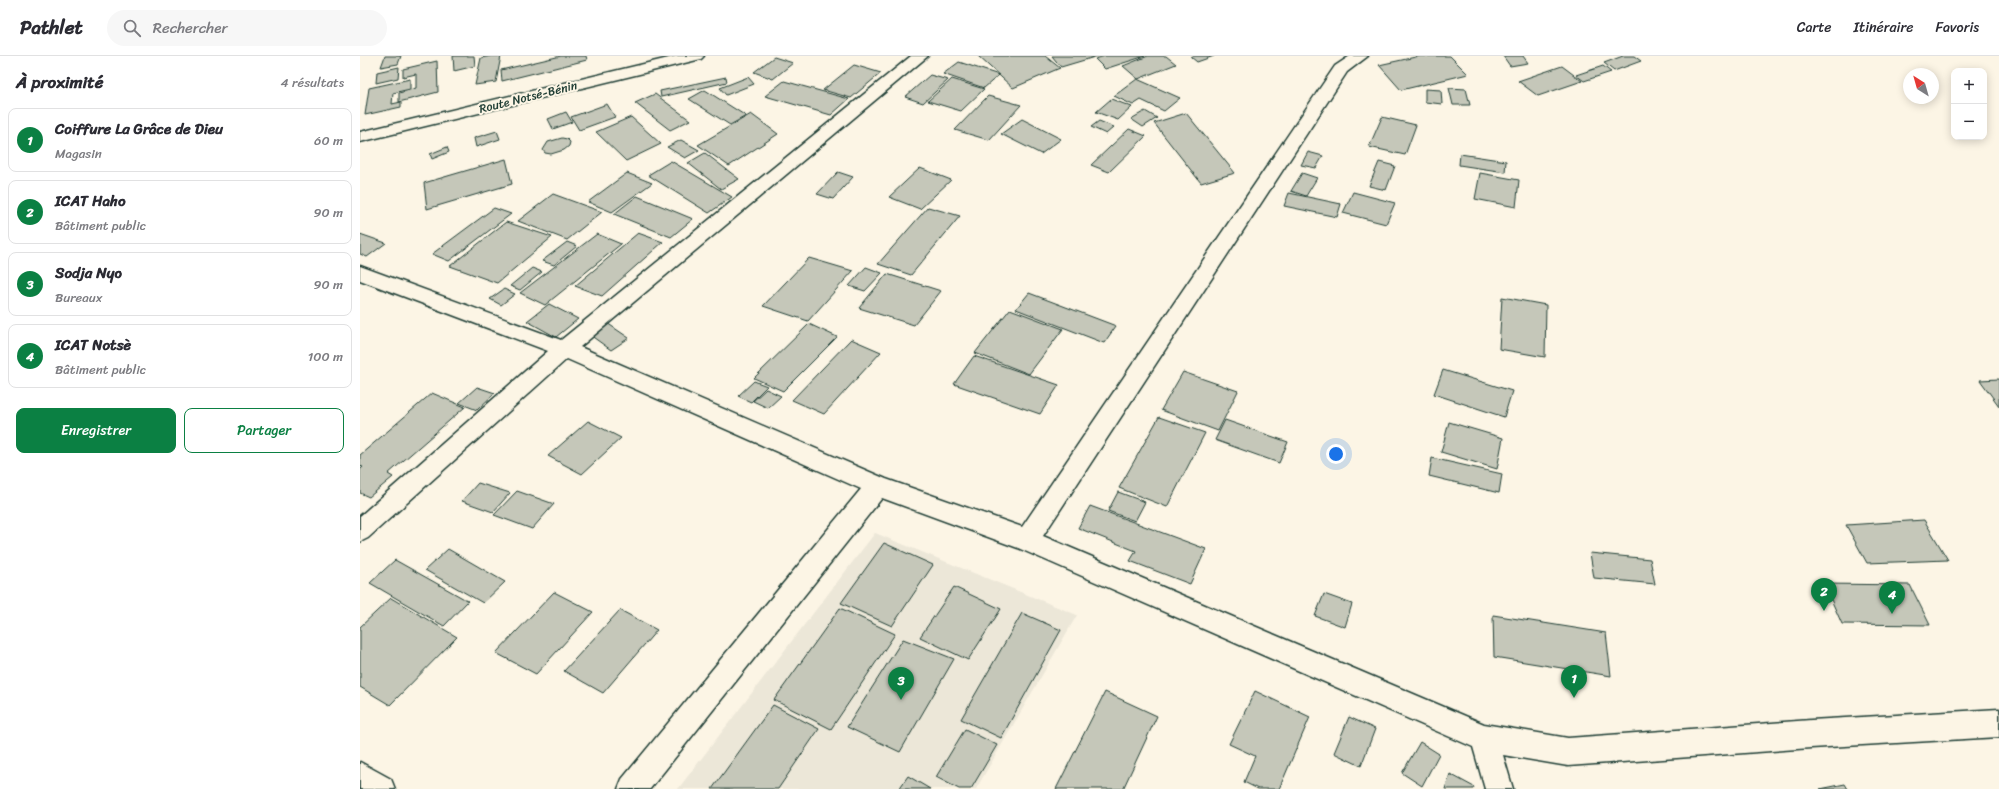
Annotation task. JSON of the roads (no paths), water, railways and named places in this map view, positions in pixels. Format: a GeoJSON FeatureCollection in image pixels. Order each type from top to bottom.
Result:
{"type":"FeatureCollection","features":[{"type":"Feature","properties":{"kind":"street","name":"Route Notsé-Bénin"},"geometry":{"type":"LineString","coordinates":[[360,137],[696,56]]}},
{"type":"Feature","properties":{"kind":"street"},"geometry":{"type":"LineString","coordinates":[[360,531],[564,349],[920,56]]}},
{"type":"Feature","properties":{"kind":"street"},"geometry":{"type":"LineString","coordinates":[[1026,540],[1341,69],[1360,56]]}},
{"type":"Feature","properties":{"kind":"street"},"geometry":{"type":"LineString","coordinates":[[360,273],[564,349],[878,486],[1026,540],[1484,738],[1568,752],[1999,722]]}},
{"type":"Feature","properties":{"kind":"street"},"geometry":{"type":"LineString","coordinates":[[632,789],[878,486]]}},
{"type":"Feature","properties":{"kind":"street"},"geometry":{"type":"LineString","coordinates":[[1484,738],[1500,789]]}},
{"type":"Feature","properties":{"kind":"street"},"geometry":{"type":"LineString","coordinates":[[360,776],[381,789]]}},
{"type":"Feature","properties":{"kind":"place","name":"ICAT Haho"},"geometry":{"type":"Point","coordinates":[1824,611]}},
{"type":"Feature","properties":{"kind":"place","name":"ICAT Notsè"},"geometry":{"type":"Point","coordinates":[1892,614]}},
{"type":"Feature","properties":{"kind":"place","name":"Coiffure La Grâce de Dieu"},"geometry":{"type":"Point","coordinates":[1574,698]}},
{"type":"Feature","properties":{"kind":"place","name":"Sodja Nyo"},"geometry":{"type":"Point","coordinates":[901,700]}}]}
